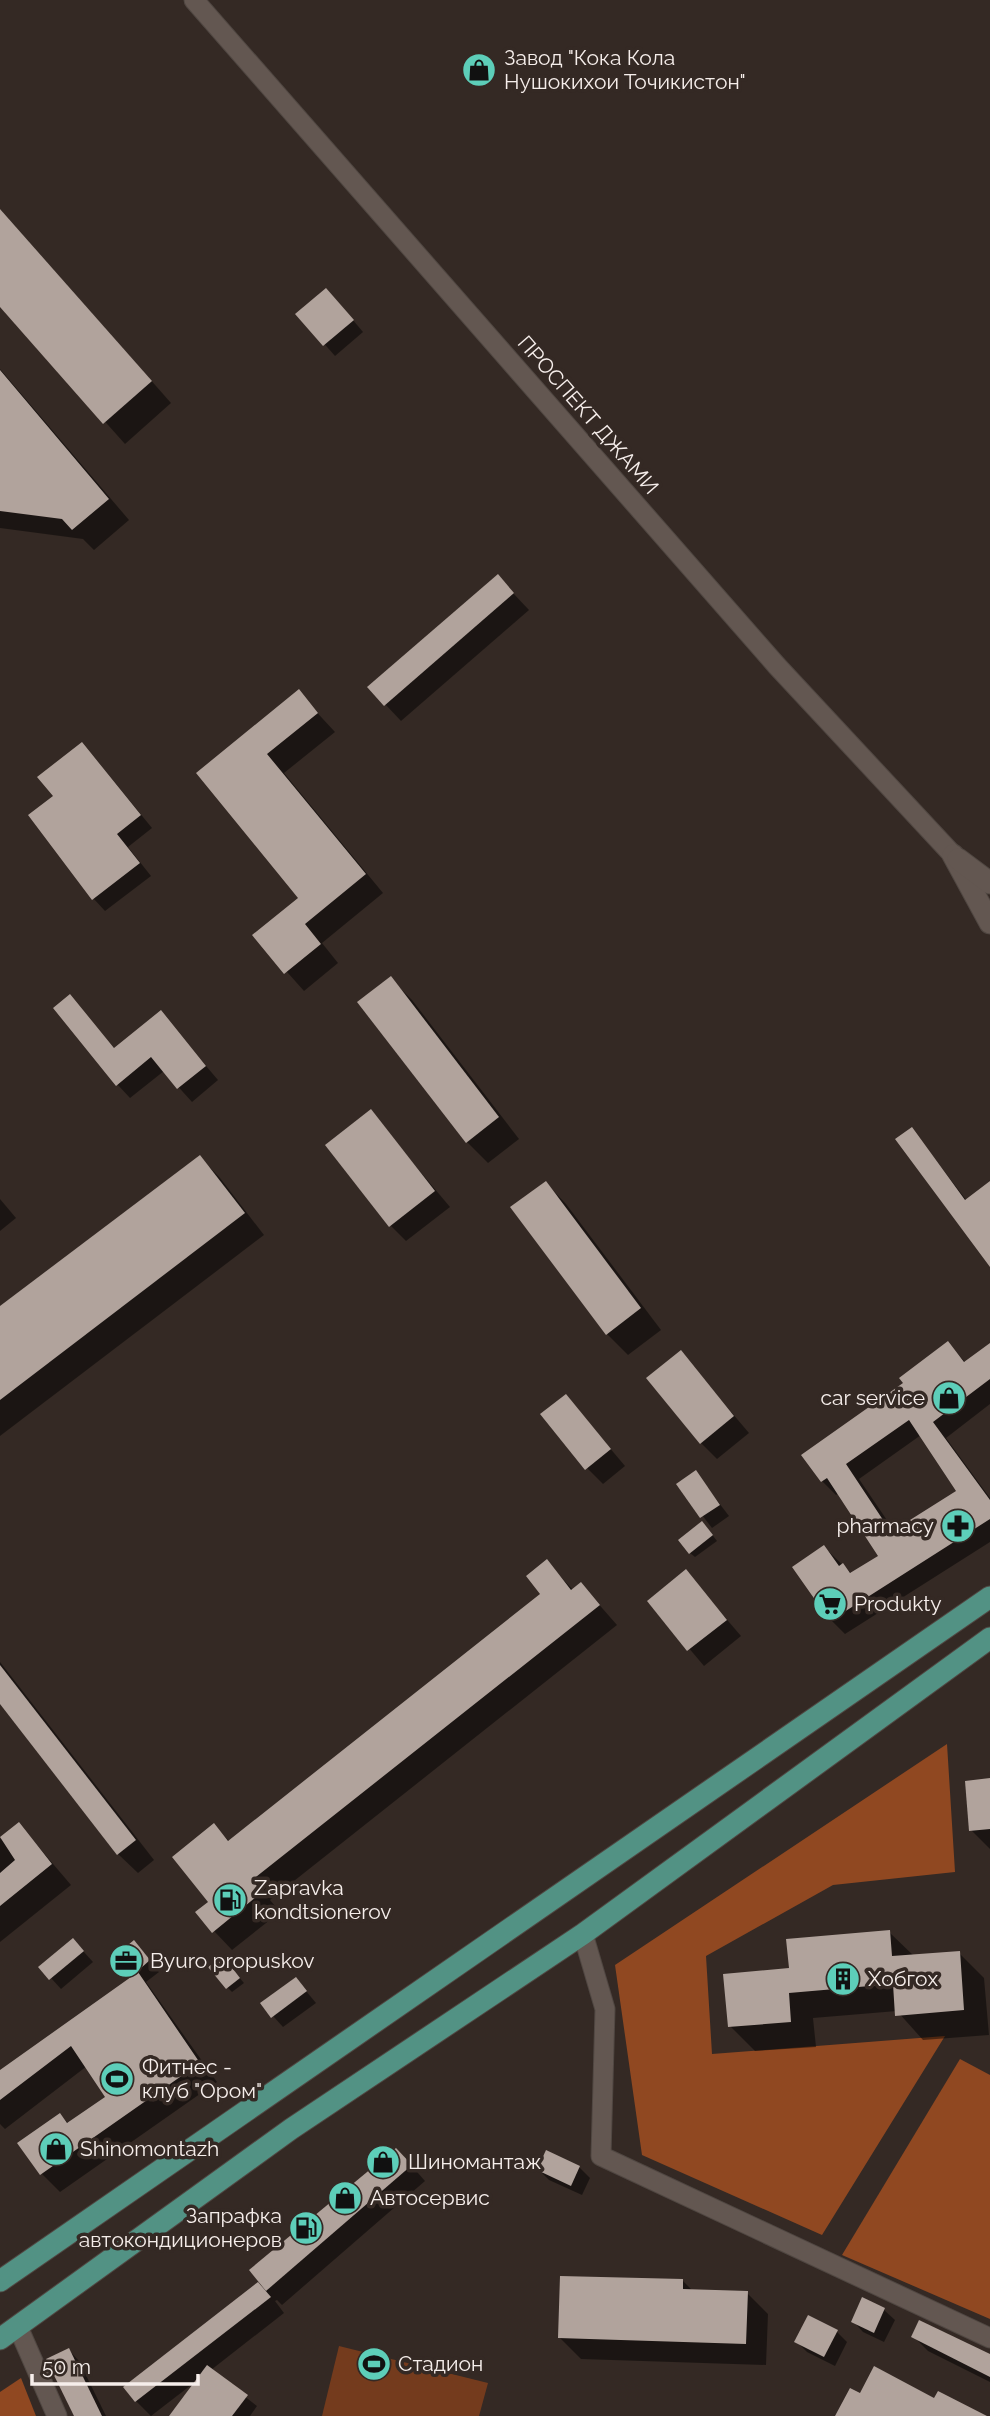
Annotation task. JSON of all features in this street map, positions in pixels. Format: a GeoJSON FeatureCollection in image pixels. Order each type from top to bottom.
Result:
{"type":"FeatureCollection","features":[{"type":"Feature","properties":{"kind":"main road"},"geometry":{"type":"LineString","coordinates":[[0,2281],[988,1596]]}},
{"type":"Feature","properties":{"kind":"main road"},"geometry":{"type":"LineString","coordinates":[[0,2339],[291,2129],[583,1934],[982,1643],[954,1622]]}},
{"type":"Feature","properties":{"kind":"street","name":"ПРОСПЕКТ ДЖАМИ"},"geometry":{"type":"LineString","coordinates":[[194,0],[777,666],[953,855]]}},
{"type":"Feature","properties":{"kind":"street"},"geometry":{"type":"LineString","coordinates":[[953,855],[990,883]]}},
{"type":"Feature","properties":{"kind":"street"},"geometry":{"type":"LineString","coordinates":[[953,855],[990,923]]}},
{"type":"Feature","properties":{"kind":"street"},"geometry":{"type":"LineString","coordinates":[[583,1934],[605,2010],[601,2156],[990,2338]]}},
{"type":"Feature","properties":{"kind":"street"},"geometry":{"type":"LineString","coordinates":[[18,2327],[57,2416]]}},
{"type":"Feature","properties":{"kind":"shaded area"},"geometry":{"type":"Polygon","coordinates":[[[947,1744],[955,1872],[833,1885],[706,1956],[712,2054],[945,2036],[822,2235],[642,2155],[615,1965],[947,1744]]]}},
{"type":"Feature","properties":{"kind":"shaded area"},"geometry":{"type":"Polygon","coordinates":[[[960,2059],[990,2075],[990,2319],[842,2255],[960,2059]]]}},
{"type":"Feature","properties":{"kind":"shaded area","name":"Стадион"},"geometry":{"type":"Polygon","coordinates":[[[339,2346],[488,2383],[479,2416],[322,2416],[339,2346]]]}},
{"type":"Feature","properties":{"kind":"shaded area"},"geometry":{"type":"Polygon","coordinates":[[[21,2378],[36,2416],[0,2416],[0,2392],[21,2378]]]}},
{"type":"Feature","properties":{"kind":"building"},"geometry":{"type":"Polygon","coordinates":[[[0,209],[152,381],[103,424],[0,307],[0,209]]]}},
{"type":"Feature","properties":{"kind":"building"},"geometry":{"type":"Polygon","coordinates":[[[326,288],[354,320],[323,346],[295,314],[326,288]]]}},
{"type":"Feature","properties":{"kind":"building"},"geometry":{"type":"Polygon","coordinates":[[[0,370],[109,499],[72,530],[62,519],[0,511],[0,370]]]}},
{"type":"Feature","properties":{"kind":"building"},"geometry":{"type":"Polygon","coordinates":[[[498,574],[514,593],[384,706],[367,687],[498,574]]]}},
{"type":"Feature","properties":{"kind":"building"},"geometry":{"type":"Polygon","coordinates":[[[299,689],[318,713],[267,754],[366,874],[305,924],[321,944],[284,974],[252,935],[298,898],[196,773],[299,689]]]}},
{"type":"Feature","properties":{"kind":"building"},"geometry":{"type":"Polygon","coordinates":[[[82,742],[141,815],[117,834],[140,863],[92,900],[28,815],[53,796],[37,777],[82,742]]]}},
{"type":"Feature","properties":{"kind":"building"},"geometry":{"type":"Polygon","coordinates":[[[391,976],[499,1117],[466,1143],[357,1002],[391,976]]]}},
{"type":"Feature","properties":{"kind":"building"},"geometry":{"type":"Polygon","coordinates":[[[70,994],[114,1048],[161,1010],[206,1066],[177,1089],[151,1057],[116,1086],[53,1008],[70,994]]]}},
{"type":"Feature","properties":{"kind":"building"},"geometry":{"type":"Polygon","coordinates":[[[371,1109],[435,1191],[389,1227],[325,1145],[371,1109]]]}},
{"type":"Feature","properties":{"kind":"building"},"geometry":{"type":"Polygon","coordinates":[[[912,1127],[965,1200],[990,1181],[990,1267],[895,1139],[912,1127]]]}},
{"type":"Feature","properties":{"kind":"building"},"geometry":{"type":"Polygon","coordinates":[[[200,1155],[245,1213],[0,1400],[0,1306],[200,1155]]]}},
{"type":"Feature","properties":{"kind":"building"},"geometry":{"type":"Polygon","coordinates":[[[546,1181],[641,1308],[606,1335],[510,1207],[546,1181]]]}},
{"type":"Feature","properties":{"kind":"building"},"geometry":{"type":"Polygon","coordinates":[[[948,1341],[964,1362],[990,1343],[990,1379],[933,1422],[990,1500],[990,1519],[830,1621],[792,1567],[824,1545],[839,1566],[843,1563],[850,1573],[878,1556],[827,1478],[821,1482],[801,1455],[903,1383],[899,1378],[948,1341]],[[909,1420],[846,1464],[891,1532],[956,1491],[909,1420]]]}},
{"type":"Feature","properties":{"kind":"building"},"geometry":{"type":"Polygon","coordinates":[[[681,1350],[734,1416],[700,1444],[646,1378],[681,1350]]]}},
{"type":"Feature","properties":{"kind":"building"},"geometry":{"type":"Polygon","coordinates":[[[566,1394],[611,1449],[585,1470],[540,1414],[566,1394]]]}},
{"type":"Feature","properties":{"kind":"building"},"geometry":{"type":"Polygon","coordinates":[[[696,1470],[720,1505],[700,1518],[676,1484],[696,1470]]]}},
{"type":"Feature","properties":{"kind":"building"},"geometry":{"type":"Polygon","coordinates":[[[702,1521],[713,1535],[689,1554],[678,1540],[702,1521]]]}},
{"type":"Feature","properties":{"kind":"building"},"geometry":{"type":"Polygon","coordinates":[[[547,1559],[571,1590],[581,1582],[600,1605],[252,1880],[262,1892],[212,1933],[195,1912],[208,1902],[172,1857],[214,1823],[228,1841],[540,1594],[526,1576],[547,1559]]]}},
{"type":"Feature","properties":{"kind":"building"},"geometry":{"type":"Polygon","coordinates":[[[686,1569],[727,1620],[687,1651],[647,1601],[686,1569]]]}},
{"type":"Feature","properties":{"kind":"building"},"geometry":{"type":"Polygon","coordinates":[[[0,1665],[136,1840],[117,1855],[0,1704],[0,1665]]]}},
{"type":"Feature","properties":{"kind":"building"},"geometry":{"type":"Polygon","coordinates":[[[990,1778],[990,1829],[969,1831],[965,1781],[990,1778]]]}},
{"type":"Feature","properties":{"kind":"building"},"geometry":{"type":"Polygon","coordinates":[[[19,1822],[52,1864],[0,1906],[0,1873],[15,1860],[0,1837],[19,1822]]]}},
{"type":"Feature","properties":{"kind":"building","name":"Хобгох"},"geometry":{"type":"Polygon","coordinates":[[[890,1930],[892,1956],[960,1951],[964,2010],[895,2016],[893,1984],[789,1993],[791,2022],[728,2027],[723,1974],[789,1968],[786,1939],[890,1930]]]}},
{"type":"Feature","properties":{"kind":"building"},"geometry":{"type":"Polygon","coordinates":[[[73,1938],[84,1951],[49,1980],[38,1967],[73,1938]]]}},
{"type":"Feature","properties":{"kind":"building"},"geometry":{"type":"Polygon","coordinates":[[[134,1940],[150,1960],[132,1976],[115,1956],[134,1940]]]}},
{"type":"Feature","properties":{"kind":"building"},"geometry":{"type":"Polygon","coordinates":[[[223,1956],[240,1978],[226,1989],[208,1967],[223,1956]]]}},
{"type":"Feature","properties":{"kind":"building"},"geometry":{"type":"Polygon","coordinates":[[[138,1972],[200,2063],[40,2175],[17,2143],[60,2113],[67,2123],[105,2097],[71,2046],[0,2100],[0,2070],[138,1972]]]}},
{"type":"Feature","properties":{"kind":"building"},"geometry":{"type":"Polygon","coordinates":[[[296,1977],[307,1991],[271,2018],[260,2003],[296,1977]]]}},
{"type":"Feature","properties":{"kind":"building"},"geometry":{"type":"Polygon","coordinates":[[[396,2148],[412,2165],[266,2291],[249,2270],[396,2148]]]}},
{"type":"Feature","properties":{"kind":"building"},"geometry":{"type":"Polygon","coordinates":[[[546,2150],[580,2166],[571,2186],[537,2170],[546,2150]]]}},
{"type":"Feature","properties":{"kind":"building"},"geometry":{"type":"Polygon","coordinates":[[[560,2276],[683,2279],[683,2289],[748,2291],[746,2344],[558,2338],[560,2276]]]}},
{"type":"Feature","properties":{"kind":"building"},"geometry":{"type":"Polygon","coordinates":[[[258,2282],[271,2297],[135,2402],[123,2387],[258,2282]]]}},
{"type":"Feature","properties":{"kind":"building"},"geometry":{"type":"Polygon","coordinates":[[[862,2297],[885,2308],[874,2333],[851,2322],[862,2297]]]}},
{"type":"Feature","properties":{"kind":"building"},"geometry":{"type":"Polygon","coordinates":[[[808,2315],[838,2330],[824,2357],[794,2342],[808,2315]]]}},
{"type":"Feature","properties":{"kind":"building"},"geometry":{"type":"Polygon","coordinates":[[[919,2320],[990,2354],[990,2377],[911,2337],[919,2320]]]}},
{"type":"Feature","properties":{"kind":"building"},"geometry":{"type":"Polygon","coordinates":[[[69,2348],[102,2416],[74,2416],[46,2359],[69,2348]]]}},
{"type":"Feature","properties":{"kind":"building"},"geometry":{"type":"Polygon","coordinates":[[[207,2365],[248,2395],[232,2416],[169,2416],[207,2365]]]}},
{"type":"Feature","properties":{"kind":"building"},"geometry":{"type":"Polygon","coordinates":[[[874,2366],[934,2398],[938,2391],[987,2416],[835,2416],[850,2388],[860,2393],[874,2366]]]}},
{"type":"Feature","properties":{"kind":"place","name":"Завод \"Кока Кола Нушокихои Точикистон\""},"geometry":{"type":"Point","coordinates":[479,70]}},
{"type":"Feature","properties":{"kind":"place","name":"car service"},"geometry":{"type":"Point","coordinates":[949,1398]}},
{"type":"Feature","properties":{"kind":"place","name":"pharmacy"},"geometry":{"type":"Point","coordinates":[958,1526]}},
{"type":"Feature","properties":{"kind":"place","name":"Produkty"},"geometry":{"type":"Point","coordinates":[830,1604]}},
{"type":"Feature","properties":{"kind":"place","name":"Zapravka kondtsionerov"},"geometry":{"type":"Point","coordinates":[230,1900]}},
{"type":"Feature","properties":{"kind":"place","name":"Byuro propuskov"},"geometry":{"type":"Point","coordinates":[126,1961]}},
{"type":"Feature","properties":{"kind":"place","name":"Хобгох"},"geometry":{"type":"Point","coordinates":[843,1979]}},
{"type":"Feature","properties":{"kind":"place","name":"Фитнес - клуб \"Ором\""},"geometry":{"type":"Point","coordinates":[117,2079]}},
{"type":"Feature","properties":{"kind":"place","name":"Shinomontazh"},"geometry":{"type":"Point","coordinates":[56,2149]}},
{"type":"Feature","properties":{"kind":"place","name":"Шиномантаж"},"geometry":{"type":"Point","coordinates":[383,2162]}},
{"type":"Feature","properties":{"kind":"place","name":"Автосервис"},"geometry":{"type":"Point","coordinates":[345,2198]}},
{"type":"Feature","properties":{"kind":"place","name":"Запрафка автокондиционеров"},"geometry":{"type":"Point","coordinates":[306,2228]}},
{"type":"Feature","properties":{"kind":"place","name":"Стадион"},"geometry":{"type":"Point","coordinates":[374,2364]}}]}
